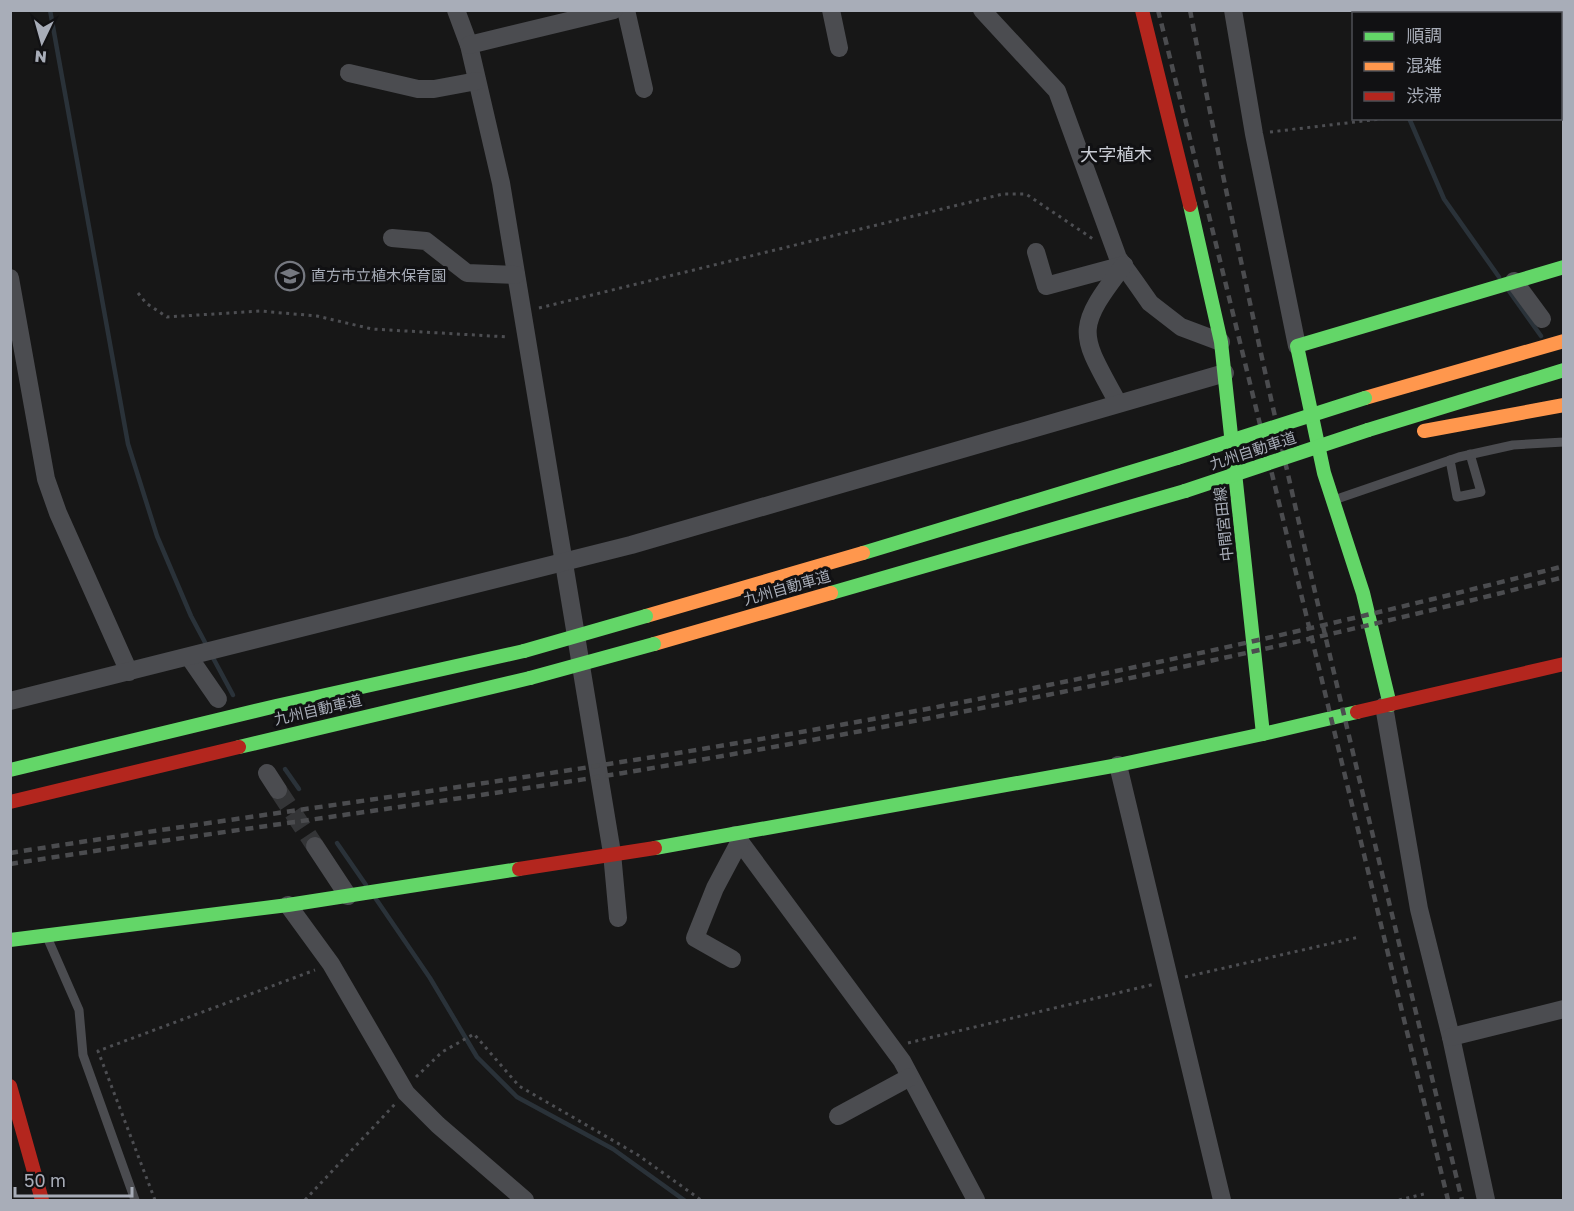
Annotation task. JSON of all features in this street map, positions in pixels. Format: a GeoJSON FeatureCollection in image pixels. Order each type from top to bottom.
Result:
{"type":"FeatureCollection","features":[{"type":"Feature","properties":{"kind":"main road","name":"中間宮田線"},"geometry":{"type":"LineString","coordinates":[[1142,10],[1205,263],[1221,342],[1263,734]]}},
{"type":"Feature","properties":{"kind":"main road"},"geometry":{"type":"LineString","coordinates":[[1387,706],[1363,593],[1332,501],[1297,346],[1563,267]]}},
{"type":"Feature","properties":{"kind":"main road","name":"九州自動車道"},"geometry":{"type":"LineString","coordinates":[[10,770],[276,706],[524,651],[913,539],[1365,398],[1563,340]]}},
{"type":"Feature","properties":{"kind":"main road","name":"九州自動車道"},"geometry":{"type":"LineString","coordinates":[[10,802],[280,735],[530,678],[654,644],[1185,491],[1300,453],[1369,435],[1563,370]]}},
{"type":"Feature","properties":{"kind":"main road"},"geometry":{"type":"LineString","coordinates":[[1369,435],[1509,415],[1559,414]]}},
{"type":"Feature","properties":{"kind":"main road"},"geometry":{"type":"LineString","coordinates":[[10,940],[288,905],[612,853],[738,838],[1118,765],[1387,706],[1563,664]]}},
{"type":"Feature","properties":{"kind":"main road"},"geometry":{"type":"LineString","coordinates":[[10,1086],[42,1200]]}},
{"type":"Feature","properties":{"kind":"street"},"geometry":{"type":"LineString","coordinates":[[456,10],[469,45],[501,183],[612,853],[618,918]]}},
{"type":"Feature","properties":{"kind":"street"},"geometry":{"type":"LineString","coordinates":[[469,45],[614,10]]}},
{"type":"Feature","properties":{"kind":"street"},"geometry":{"type":"LineString","coordinates":[[626,10],[644,89]]}},
{"type":"Feature","properties":{"kind":"street"},"geometry":{"type":"LineString","coordinates":[[831,10],[839,48]]}},
{"type":"Feature","properties":{"kind":"street"},"geometry":{"type":"LineString","coordinates":[[982,10],[1057,91],[1121,262],[1150,303],[1181,327],[1221,342]]}},
{"type":"Feature","properties":{"kind":"street"},"geometry":{"type":"LineString","coordinates":[[1233,10],[1254,134],[1297,346]]}},
{"type":"Feature","properties":{"kind":"street"},"geometry":{"type":"LineString","coordinates":[[349,73],[418,89],[434,89],[477,81]]}},
{"type":"Feature","properties":{"kind":"street"},"geometry":{"type":"LineString","coordinates":[[392,238],[426,241],[467,273],[516,275]]}},
{"type":"Feature","properties":{"kind":"street"},"geometry":{"type":"LineString","coordinates":[[1036,252],[1046,286],[1121,262]]}},
{"type":"Feature","properties":{"kind":"street"},"geometry":{"type":"LineString","coordinates":[[1118,403],[1093,358],[1086,339],[1087,322],[1097,300],[1121,262]]}},
{"type":"Feature","properties":{"kind":"street"},"geometry":{"type":"LineString","coordinates":[[10,278],[46,479],[58,513],[129,672]]}},
{"type":"Feature","properties":{"kind":"street"},"geometry":{"type":"LineString","coordinates":[[1514,281],[1542,320]]}},
{"type":"Feature","properties":{"kind":"street"},"geometry":{"type":"LineString","coordinates":[[10,701],[220,647],[296,632],[565,563],[1225,373]]}},
{"type":"Feature","properties":{"kind":"street"},"geometry":{"type":"LineString","coordinates":[[193,655],[218,699]]}},
{"type":"Feature","properties":{"kind":"street"},"geometry":{"type":"LineString","coordinates":[[1387,706],[1419,909],[1451,1037],[1486,1200]]}},
{"type":"Feature","properties":{"kind":"street"},"geometry":{"type":"LineString","coordinates":[[1118,765],[1222,1200]]}},
{"type":"Feature","properties":{"kind":"street"},"geometry":{"type":"LineString","coordinates":[[267,773],[278,790]]}},
{"type":"Feature","properties":{"kind":"street"},"geometry":{"type":"LineString","coordinates":[[732,959],[695,938],[738,838],[891,1047],[910,1077],[976,1200]]}},
{"type":"Feature","properties":{"kind":"street"},"geometry":{"type":"LineString","coordinates":[[315,846],[352,895]]}},
{"type":"Feature","properties":{"kind":"street"},"geometry":{"type":"LineString","coordinates":[[288,905],[332,964],[406,1093],[438,1125],[525,1200]]}},
{"type":"Feature","properties":{"kind":"street"},"geometry":{"type":"LineString","coordinates":[[1451,1037],[1563,1009]]}},
{"type":"Feature","properties":{"kind":"street"},"geometry":{"type":"LineString","coordinates":[[838,1116],[910,1077]]}},
{"type":"Feature","properties":{"kind":"lane"},"geometry":{"type":"LineString","coordinates":[[1423,381],[1516,344]]}},
{"type":"Feature","properties":{"kind":"lane"},"geometry":{"type":"LineString","coordinates":[[1332,501],[1470,454],[1514,445],[1563,442]]}},
{"type":"Feature","properties":{"kind":"lane"},"geometry":{"type":"LineString","coordinates":[[1450,460],[1457,497],[1481,492],[1470,454]]}},
{"type":"Feature","properties":{"kind":"lane"},"geometry":{"type":"LineString","coordinates":[[46,934],[78,1010],[83,1055],[135,1200]]}},
{"type":"Feature","properties":{"kind":"path"},"geometry":{"type":"LineString","coordinates":[[1254,134],[1372,120]]}},
{"type":"Feature","properties":{"kind":"path"},"geometry":{"type":"LineString","coordinates":[[522,312],[1003,194],[1026,194],[1121,262]]}},
{"type":"Feature","properties":{"kind":"path"},"geometry":{"type":"LineString","coordinates":[[138,293],[146,303],[167,317],[260,311],[317,316],[372,329],[526,338]]}},
{"type":"Feature","properties":{"kind":"path"},"geometry":{"type":"LineString","coordinates":[[891,1047],[1359,937]]}},
{"type":"Feature","properties":{"kind":"path"},"geometry":{"type":"LineString","coordinates":[[155,1200],[98,1051],[332,964]]}},
{"type":"Feature","properties":{"kind":"path"},"geometry":{"type":"LineString","coordinates":[[305,1200],[406,1093],[418,1074],[442,1052],[474,1034],[519,1086],[638,1155],[701,1200]]}},
{"type":"Feature","properties":{"kind":"path"},"geometry":{"type":"LineString","coordinates":[[1399,1200],[1424,1194]]}},
{"type":"Feature","properties":{"kind":"waterway"},"geometry":{"type":"LineString","coordinates":[[50,10],[128,444],[157,536],[191,616],[208,648]]}},
{"type":"Feature","properties":{"kind":"waterway"},"geometry":{"type":"LineString","coordinates":[[1410,120],[1444,199],[1499,277]]}},
{"type":"Feature","properties":{"kind":"waterway"},"geometry":{"type":"LineString","coordinates":[[1509,291],[1541,336]]}},
{"type":"Feature","properties":{"kind":"waterway"},"geometry":{"type":"LineString","coordinates":[[212,656],[233,695]]}},
{"type":"Feature","properties":{"kind":"waterway"},"geometry":{"type":"LineString","coordinates":[[285,769],[299,789]]}},
{"type":"Feature","properties":{"kind":"waterway"},"geometry":{"type":"LineString","coordinates":[[337,843],[366,885]]}},
{"type":"Feature","properties":{"kind":"waterway"},"geometry":{"type":"LineString","coordinates":[[376,899],[430,978],[477,1057],[517,1097],[613,1149],[684,1200]]}},
{"type":"Feature","properties":{"kind":"tunnel"},"geometry":{"type":"LineString","coordinates":[[278,790],[315,846]]}},
{"type":"Feature","properties":{"kind":"railway"},"geometry":{"type":"LineString","coordinates":[[1158,10],[1448,1200]]}},
{"type":"Feature","properties":{"kind":"railway"},"geometry":{"type":"LineString","coordinates":[[1190,10],[1284,458],[1462,1200]]}},
{"type":"Feature","properties":{"kind":"railway"},"geometry":{"type":"LineString","coordinates":[[10,853],[540,775],[854,723],[1210,651],[1564,566]]}},
{"type":"Feature","properties":{"kind":"railway"},"geometry":{"type":"LineString","coordinates":[[10,864],[546,785],[741,753],[978,709],[1213,660],[1331,634],[1564,577]]}},
{"type":"Feature","properties":{"kind":"traffic: fast"},"geometry":{"type":"LineString","coordinates":[[1190,205],[1221,342],[1263,734],[1357,712]]}},
{"type":"Feature","properties":{"kind":"traffic: fast"},"geometry":{"type":"LineString","coordinates":[[1390,705],[1363,593],[1324,473],[1297,346],[1564,267]]}},
{"type":"Feature","properties":{"kind":"traffic: fast"},"geometry":{"type":"LineString","coordinates":[[1368,430],[1564,370]]}},
{"type":"Feature","properties":{"kind":"traffic: fast"},"geometry":{"type":"LineString","coordinates":[[1177,458],[1365,398]]}},
{"type":"Feature","properties":{"kind":"traffic: fast"},"geometry":{"type":"LineString","coordinates":[[1185,491],[1368,430]]}},
{"type":"Feature","properties":{"kind":"traffic: fast"},"geometry":{"type":"LineString","coordinates":[[863,553],[1177,458]]}},
{"type":"Feature","properties":{"kind":"traffic: fast"},"geometry":{"type":"LineString","coordinates":[[831,593],[1185,491]]}},
{"type":"Feature","properties":{"kind":"traffic: fast"},"geometry":{"type":"LineString","coordinates":[[524,651],[646,616]]}},
{"type":"Feature","properties":{"kind":"traffic: fast"},"geometry":{"type":"LineString","coordinates":[[530,678],[654,644]]}},
{"type":"Feature","properties":{"kind":"traffic: fast"},"geometry":{"type":"LineString","coordinates":[[10,770],[276,706],[524,651]]}},
{"type":"Feature","properties":{"kind":"traffic: fast"},"geometry":{"type":"LineString","coordinates":[[239,747],[530,678]]}},
{"type":"Feature","properties":{"kind":"traffic: fast"},"geometry":{"type":"LineString","coordinates":[[655,848],[1118,765],[1263,734]]}},
{"type":"Feature","properties":{"kind":"traffic: fast"},"geometry":{"type":"LineString","coordinates":[[10,940],[288,905],[519,869]]}},
{"type":"Feature","properties":{"kind":"traffic: slow"},"geometry":{"type":"LineString","coordinates":[[1365,398],[1564,341]]}},
{"type":"Feature","properties":{"kind":"traffic: slow"},"geometry":{"type":"LineString","coordinates":[[1424,431],[1564,405]]}},
{"type":"Feature","properties":{"kind":"traffic: slow"},"geometry":{"type":"LineString","coordinates":[[646,616],[863,553]]}},
{"type":"Feature","properties":{"kind":"traffic: slow"},"geometry":{"type":"LineString","coordinates":[[654,644],[831,593]]}},
{"type":"Feature","properties":{"kind":"traffic: jam"},"geometry":{"type":"LineString","coordinates":[[1142,10],[1190,205]]}},
{"type":"Feature","properties":{"kind":"traffic: jam"},"geometry":{"type":"LineString","coordinates":[[1357,712],[1564,664]]}},
{"type":"Feature","properties":{"kind":"traffic: jam"},"geometry":{"type":"LineString","coordinates":[[10,802],[239,747]]}},
{"type":"Feature","properties":{"kind":"traffic: jam"},"geometry":{"type":"LineString","coordinates":[[519,869],[655,848]]}},
{"type":"Feature","properties":{"kind":"traffic: jam"},"geometry":{"type":"LineString","coordinates":[[10,1086],[42,1200]]}},
{"type":"Feature","properties":{"kind":"place","name":"直方市立植木保育園"},"geometry":{"type":"Point","coordinates":[290,276]}},
{"type":"Feature","properties":{"kind":"district","name":"大字植木"},"geometry":{"type":"Point","coordinates":[1116,155]}}]}
